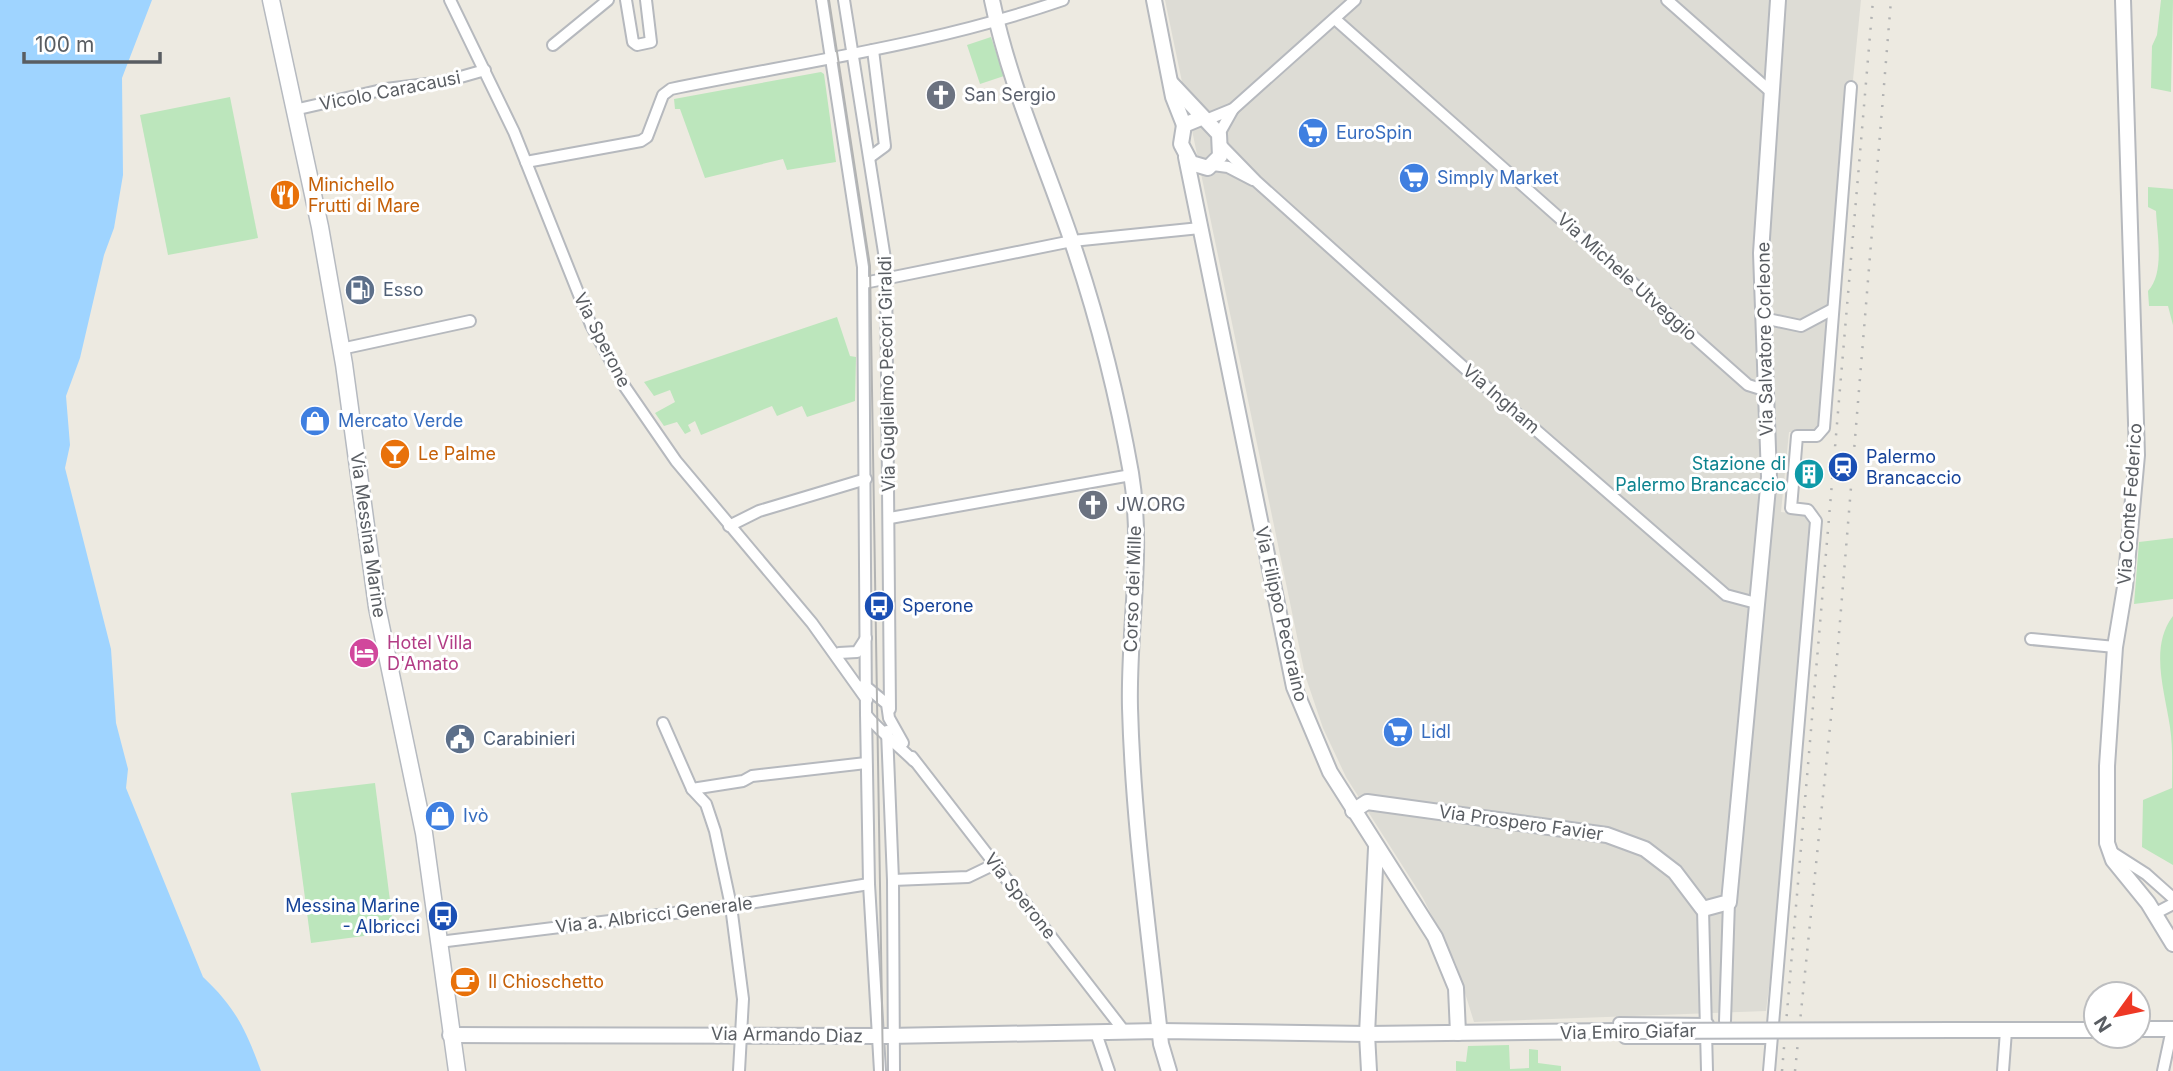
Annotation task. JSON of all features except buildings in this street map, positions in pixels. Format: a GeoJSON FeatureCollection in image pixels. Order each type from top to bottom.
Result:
{"type":"FeatureCollection","features":[{"type":"Feature","properties":{"kind":"main road","name":"Via Messina Marine"},"geometry":{"type":"LineString","coordinates":[[271,0],[320,227],[341,349],[377,607],[412,766],[457,1071]]}},
{"type":"Feature","properties":{"kind":"street","name":"Via Sperone"},"geometry":{"type":"LineString","coordinates":[[450,0],[526,162],[578,292],[607,355],[649,424],[729,526],[823,638]]}},
{"type":"Feature","properties":{"kind":"street"},"geometry":{"type":"LineString","coordinates":[[552,45],[608,0]]}},
{"type":"Feature","properties":{"kind":"street"},"geometry":{"type":"LineString","coordinates":[[626,0],[633,42],[637,45],[651,41],[646,0]]}},
{"type":"Feature","properties":{"kind":"street","name":"Via Guglielmo Pecori Giraldi"},"geometry":{"type":"LineString","coordinates":[[821,0],[857,214],[864,282],[866,687]]}},
{"type":"Feature","properties":{"kind":"street","name":"Via Guglielmo Pecori Giraldi"},"geometry":{"type":"LineString","coordinates":[[844,0],[850,55],[870,157],[887,279],[890,518],[887,755],[893,880],[886,1036]]}},
{"type":"Feature","properties":{"kind":"street","name":"Corso dei Mille"},"geometry":{"type":"LineString","coordinates":[[992,0],[1015,85],[1072,241],[1112,378],[1131,475],[1139,538],[1136,610],[1129,671],[1133,789],[1160,1031],[1170,1071]]}},
{"type":"Feature","properties":{"kind":"street"},"geometry":{"type":"LineString","coordinates":[[526,162],[641,141],[647,137],[663,95],[671,89],[873,50],[997,21],[1063,0]]}},
{"type":"Feature","properties":{"kind":"street"},"geometry":{"type":"LineString","coordinates":[[1154,0],[1171,83],[1184,125],[1180,138],[1186,157],[1196,167],[1228,167],[1256,181]]}},
{"type":"Feature","properties":{"kind":"street"},"geometry":{"type":"LineString","coordinates":[[1184,125],[1233,109],[1355,0]]}},
{"type":"Feature","properties":{"kind":"street"},"geometry":{"type":"LineString","coordinates":[[1667,0],[1770,91]]}},
{"type":"Feature","properties":{"kind":"street","name":"Via Salvatore Corleone"},"geometry":{"type":"LineString","coordinates":[[1729,902],[1769,477],[1761,253],[1778,0]]}},
{"type":"Feature","properties":{"kind":"street","name":"Via Conte Federico"},"geometry":{"type":"LineString","coordinates":[[2110,851],[2107,766],[2115,647],[2125,587],[2137,454],[2123,0]]}},
{"type":"Feature","properties":{"kind":"street","name":"Via Michele Utveggio"},"geometry":{"type":"LineString","coordinates":[[1335,19],[1748,385],[1764,390]]}},
{"type":"Feature","properties":{"kind":"street"},"geometry":{"type":"LineString","coordinates":[[870,157],[885,146],[873,50]]}},
{"type":"Feature","properties":{"kind":"street","name":"Vicolo Caracausi"},"geometry":{"type":"LineString","coordinates":[[294,110],[386,89],[453,80],[485,70]]}},
{"type":"Feature","properties":{"kind":"street"},"geometry":{"type":"LineString","coordinates":[[1171,83],[1256,181]]}},
{"type":"Feature","properties":{"kind":"street"},"geometry":{"type":"LineString","coordinates":[[1769,1071],[1816,521],[1808,510],[1791,508],[1797,436],[1817,436],[1824,428],[1851,87]]}},
{"type":"Feature","properties":{"kind":"street"},"geometry":{"type":"LineString","coordinates":[[1195,204],[1210,166],[1220,156],[1220,140],[1233,109]]}},
{"type":"Feature","properties":{"kind":"street","name":"Via Filippo Pecoraino"},"geometry":{"type":"LineString","coordinates":[[1186,157],[1294,687],[1329,772],[1435,937],[1455,988],[1458,1033]]}},
{"type":"Feature","properties":{"kind":"street","name":"Via Ingham"},"geometry":{"type":"LineString","coordinates":[[1256,181],[1726,596],[1756,603]]}},
{"type":"Feature","properties":{"kind":"street"},"geometry":{"type":"LineString","coordinates":[[864,282],[1072,241],[1200,228]]}},
{"type":"Feature","properties":{"kind":"street"},"geometry":{"type":"LineString","coordinates":[[1763,318],[1801,326],[1833,309]]}},
{"type":"Feature","properties":{"kind":"street"},"geometry":{"type":"LineString","coordinates":[[341,349],[470,321]]}},
{"type":"Feature","properties":{"kind":"street"},"geometry":{"type":"LineString","coordinates":[[890,518],[1131,475]]}},
{"type":"Feature","properties":{"kind":"street"},"geometry":{"type":"LineString","coordinates":[[729,526],[759,511],[866,479]]}},
{"type":"Feature","properties":{"kind":"street"},"geometry":{"type":"LineString","coordinates":[[823,638],[839,653],[866,687],[871,722],[887,722]]}},
{"type":"Feature","properties":{"kind":"street"},"geometry":{"type":"LineString","coordinates":[[823,638],[869,704],[866,762],[876,1015],[886,1036],[894,1071]]}},
{"type":"Feature","properties":{"kind":"street"},"geometry":{"type":"LineString","coordinates":[[839,653],[857,652],[866,638]]}},
{"type":"Feature","properties":{"kind":"street"},"geometry":{"type":"LineString","coordinates":[[2031,639],[2115,647]]}},
{"type":"Feature","properties":{"kind":"street"},"geometry":{"type":"LineString","coordinates":[[869,704],[882,698],[887,722],[902,749],[914,761]]}},
{"type":"Feature","properties":{"kind":"street"},"geometry":{"type":"LineString","coordinates":[[887,722],[914,761]]}},
{"type":"Feature","properties":{"kind":"street"},"geometry":{"type":"LineString","coordinates":[[663,723],[692,789],[706,804],[715,831],[731,906],[743,999],[740,1071]]}},
{"type":"Feature","properties":{"kind":"street"},"geometry":{"type":"LineString","coordinates":[[887,755],[894,749],[902,749]]}},
{"type":"Feature","properties":{"kind":"street","name":"Via Sperone"},"geometry":{"type":"LineString","coordinates":[[914,761],[1124,1031]]}},
{"type":"Feature","properties":{"kind":"street"},"geometry":{"type":"LineString","coordinates":[[692,789],[743,781],[752,776],[866,762]]}},
{"type":"Feature","properties":{"kind":"street","name":"Via Prospero Favier"},"geometry":{"type":"LineString","coordinates":[[1353,811],[1367,802],[1607,835],[1645,849],[1675,873],[1703,909]]}},
{"type":"Feature","properties":{"kind":"street"},"geometry":{"type":"LineString","coordinates":[[1369,1071],[1367,1034],[1376,848]]}},
{"type":"Feature","properties":{"kind":"street"},"geometry":{"type":"LineString","coordinates":[[2110,851],[2146,874],[2173,898]]}},
{"type":"Feature","properties":{"kind":"street"},"geometry":{"type":"LineString","coordinates":[[2110,851],[2113,860],[2173,944]]}},
{"type":"Feature","properties":{"kind":"street"},"geometry":{"type":"LineString","coordinates":[[893,880],[968,877],[995,864]]}},
{"type":"Feature","properties":{"kind":"street"},"geometry":{"type":"LineString","coordinates":[[1374,878],[1398,882]]}},
{"type":"Feature","properties":{"kind":"street","name":"Via a. Albricci Generale"},"geometry":{"type":"LineString","coordinates":[[439,942],[731,906],[869,884]]}},
{"type":"Feature","properties":{"kind":"street"},"geometry":{"type":"LineString","coordinates":[[1707,1071],[1708,1024],[1703,909],[1729,902],[1725,1021]]}},
{"type":"Feature","properties":{"kind":"street"},"geometry":{"type":"LineString","coordinates":[[2154,914],[2173,904]]}},
{"type":"Feature","properties":{"kind":"street"},"geometry":{"type":"LineString","coordinates":[[1618,1027],[1708,1024]]}},
{"type":"Feature","properties":{"kind":"street","name":"Via Emiro Giafar"},"geometry":{"type":"LineString","coordinates":[[1124,1031],[1542,1033],[1618,1027],[2082,1030]]}},
{"type":"Feature","properties":{"kind":"street"},"geometry":{"type":"LineString","coordinates":[[2152,1029],[2172,1029],[2163,1071]]}},
{"type":"Feature","properties":{"kind":"street","name":"Via Armando Diaz"},"geometry":{"type":"LineString","coordinates":[[450,1035],[886,1036],[1124,1031]]}},
{"type":"Feature","properties":{"kind":"street"},"geometry":{"type":"LineString","coordinates":[[2003,1071],[2006,1031]]}},
{"type":"Feature","properties":{"kind":"street"},"geometry":{"type":"LineString","coordinates":[[1096,1033],[1109,1071]]}},
{"type":"Feature","properties":{"kind":"street"},"geometry":{"type":"LineString","coordinates":[[1542,1033],[1587,1037],[1770,1038]]}},
{"type":"Feature","properties":{"kind":"street"},"geometry":{"type":"LineString","coordinates":[[880,1071],[886,1036]]}},
{"type":"Feature","properties":{"kind":"shaded area"},"geometry":{"type":"Polygon","coordinates":[[[1165,0],[1861,0],[1818,429],[1811,433],[1789,432],[1781,512],[1807,515],[1812,521],[1783,877],[1766,1011],[1474,1022],[1456,964],[1423,898],[1346,777],[1323,728],[1305,675],[1165,0]]]}},
{"type":"Feature","properties":{"kind":"green space"},"geometry":{"type":"Polygon","coordinates":[[[2161,0],[2173,0],[2171,92],[2151,88],[2152,46],[2157,35],[2161,0]]]}},
{"type":"Feature","properties":{"kind":"green space"},"geometry":{"type":"Polygon","coordinates":[[[991,37],[1004,76],[980,84],[967,45],[991,37]]]}},
{"type":"Feature","properties":{"kind":"green space"},"geometry":{"type":"Polygon","coordinates":[[[821,72],[824,74],[836,162],[787,170],[783,159],[705,178],[680,109],[675,109],[674,99],[821,72]]]}},
{"type":"Feature","properties":{"kind":"green space"},"geometry":{"type":"Polygon","coordinates":[[[230,97],[258,238],[168,255],[140,115],[230,97]]]}},
{"type":"Feature","properties":{"kind":"green space"},"geometry":{"type":"Polygon","coordinates":[[[2148,187],[2173,189],[2173,325],[2168,306],[2149,306],[2148,291],[2157,274],[2159,253],[2156,211],[2148,207],[2148,187]]]}},
{"type":"Feature","properties":{"kind":"green space"},"geometry":{"type":"Polygon","coordinates":[[[837,317],[850,356],[856,357],[855,401],[807,417],[802,406],[777,416],[772,406],[701,435],[695,421],[688,425],[691,431],[685,434],[677,422],[664,426],[655,413],[675,402],[670,390],[654,396],[644,382],[837,317]]]}},
{"type":"Feature","properties":{"kind":"green space"},"geometry":{"type":"Polygon","coordinates":[[[2173,538],[2173,599],[2134,604],[2139,542],[2173,538]]]}},
{"type":"Feature","properties":{"kind":"green space"},"geometry":{"type":"Polygon","coordinates":[[[2173,616],[2173,865],[2142,847],[2143,800],[2172,788],[2171,735],[2160,656],[2166,628],[2173,616]]]}},
{"type":"Feature","properties":{"kind":"green space"},"geometry":{"type":"Polygon","coordinates":[[[375,783],[394,932],[311,943],[291,793],[375,783]]]}},
{"type":"Feature","properties":{"kind":"green space"},"geometry":{"type":"Polygon","coordinates":[[[1509,1045],[1510,1069],[1529,1068],[1529,1049],[1538,1050],[1538,1063],[1561,1066],[1561,1071],[1456,1071],[1456,1061],[1466,1062],[1468,1046],[1509,1045]]]}},
{"type":"Feature","properties":{"kind":"water"},"geometry":{"type":"Polygon","coordinates":[[[0,0],[152,0],[122,78],[123,175],[114,228],[104,255],[80,358],[66,396],[70,445],[65,468],[111,649],[116,723],[128,769],[126,788],[203,977],[239,1020],[261,1071],[0,1071],[0,0]]]}},
{"type":"Feature","properties":{"kind":"tram line"},"geometry":{"type":"LineString","coordinates":[[829,0],[870,266],[883,1071]]}},
{"type":"Feature","properties":{"kind":"railway"},"geometry":{"type":"LineString","coordinates":[[1782,1071],[1873,0]]}},
{"type":"Feature","properties":{"kind":"railway"},"geometry":{"type":"LineString","coordinates":[[1795,1071],[1837,658],[1891,0]]}},
{"type":"Feature","properties":{"kind":"place","name":"San Sergio"},"geometry":{"type":"Point","coordinates":[941,95]}},
{"type":"Feature","properties":{"kind":"place","name":"EuroSpin"},"geometry":{"type":"Point","coordinates":[1313,133]}},
{"type":"Feature","properties":{"kind":"place","name":"Simply Market"},"geometry":{"type":"Point","coordinates":[1414,178]}},
{"type":"Feature","properties":{"kind":"place","name":"Minichello Frutti di Mare"},"geometry":{"type":"Point","coordinates":[285,195]}},
{"type":"Feature","properties":{"kind":"place","name":"Esso"},"geometry":{"type":"Point","coordinates":[360,290]}},
{"type":"Feature","properties":{"kind":"place","name":"Mercato Verde"},"geometry":{"type":"Point","coordinates":[315,421]}},
{"type":"Feature","properties":{"kind":"place","name":"Le Palme"},"geometry":{"type":"Point","coordinates":[395,454]}},
{"type":"Feature","properties":{"kind":"place","name":"Palermo Brancaccio"},"geometry":{"type":"Point","coordinates":[1843,467]}},
{"type":"Feature","properties":{"kind":"place","name":"Stazione di Palermo Brancaccio"},"geometry":{"type":"Point","coordinates":[1809,474]}},
{"type":"Feature","properties":{"kind":"place","name":"JW.ORG"},"geometry":{"type":"Point","coordinates":[1093,505]}},
{"type":"Feature","properties":{"kind":"place","name":"Sperone"},"geometry":{"type":"Point","coordinates":[879,606]}},
{"type":"Feature","properties":{"kind":"place","name":"Hotel Villa D'Amato"},"geometry":{"type":"Point","coordinates":[364,653]}},
{"type":"Feature","properties":{"kind":"place","name":"Lidl"},"geometry":{"type":"Point","coordinates":[1398,732]}},
{"type":"Feature","properties":{"kind":"place","name":"Carabinieri"},"geometry":{"type":"Point","coordinates":[460,739]}},
{"type":"Feature","properties":{"kind":"place","name":"Ivò"},"geometry":{"type":"Point","coordinates":[440,816]}},
{"type":"Feature","properties":{"kind":"place","name":"Messina Marine - Albricci"},"geometry":{"type":"Point","coordinates":[443,916]}},
{"type":"Feature","properties":{"kind":"place","name":"Il Chioschetto"},"geometry":{"type":"Point","coordinates":[465,982]}}]}
